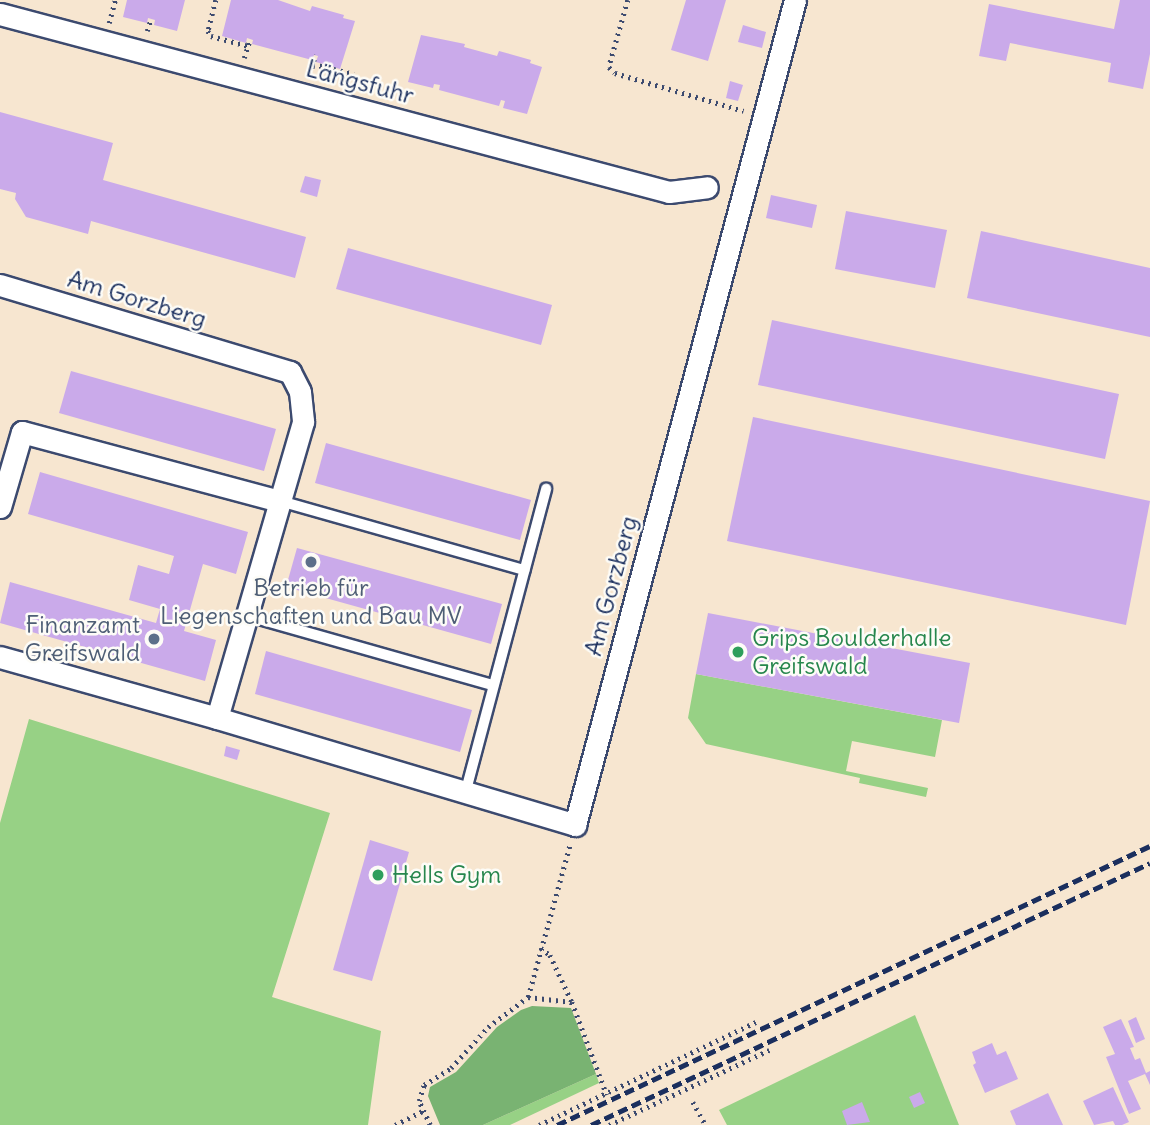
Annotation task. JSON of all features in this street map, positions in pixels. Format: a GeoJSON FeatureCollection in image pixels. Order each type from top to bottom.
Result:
{"type":"FeatureCollection","features":[{"type":"Feature","properties":{"kind":"street","name":"Am Gorzberg"},"geometry":{"type":"LineString","coordinates":[[575,825],[795,0]]}},
{"type":"Feature","properties":{"kind":"street","name":"Längsfuhr"},"geometry":{"type":"LineString","coordinates":[[0,14],[669,192],[707,187]]}},
{"type":"Feature","properties":{"kind":"street","name":"Am Gorzberg"},"geometry":{"type":"LineString","coordinates":[[0,285],[289,372],[300,392],[303,422],[217,718]]}},
{"type":"Feature","properties":{"kind":"street"},"geometry":{"type":"LineString","coordinates":[[0,507],[22,432],[280,501]]}},
{"type":"Feature","properties":{"kind":"street"},"geometry":{"type":"LineString","coordinates":[[0,657],[217,718],[575,825]]}},
{"type":"Feature","properties":{"kind":"lane"},"geometry":{"type":"LineString","coordinates":[[464,794],[546,489]]}},
{"type":"Feature","properties":{"kind":"lane"},"geometry":{"type":"LineString","coordinates":[[280,501],[524,570]]}},
{"type":"Feature","properties":{"kind":"lane"},"geometry":{"type":"LineString","coordinates":[[245,615],[493,685]]}},
{"type":"Feature","properties":{"kind":"path"},"geometry":{"type":"LineString","coordinates":[[216,0],[208,32],[211,36],[248,46]]}},
{"type":"Feature","properties":{"kind":"path"},"geometry":{"type":"LineString","coordinates":[[628,0],[609,66],[615,73],[765,117]]}},
{"type":"Feature","properties":{"kind":"path"},"geometry":{"type":"LineString","coordinates":[[313,64],[354,74]]}},
{"type":"Feature","properties":{"kind":"path"},"geometry":{"type":"LineString","coordinates":[[430,1125],[419,1096],[425,1085],[451,1068],[488,1027],[527,997],[575,825]]}},
{"type":"Feature","properties":{"kind":"path"},"geometry":{"type":"LineString","coordinates":[[541,948],[550,955],[572,1002],[607,1094]]}},
{"type":"Feature","properties":{"kind":"path"},"geometry":{"type":"LineString","coordinates":[[527,997],[572,1002]]}},
{"type":"Feature","properties":{"kind":"path"},"geometry":{"type":"LineString","coordinates":[[539,1125],[756,1022]]}},
{"type":"Feature","properties":{"kind":"path"},"geometry":{"type":"LineString","coordinates":[[609,1125],[769,1050]]}},
{"type":"Feature","properties":{"kind":"path"},"geometry":{"type":"LineString","coordinates":[[694,1102],[706,1125]]}},
{"type":"Feature","properties":{"kind":"path"},"geometry":{"type":"LineString","coordinates":[[394,1125],[423,1111]]}},
{"type":"Feature","properties":{"kind":"green space"},"geometry":{"type":"Polygon","coordinates":[[[696,674],[942,720],[935,757],[852,741],[846,771],[928,788],[926,797],[859,783],[860,778],[706,744],[688,718],[696,674]]]}},
{"type":"Feature","properties":{"kind":"green space"},"geometry":{"type":"Polygon","coordinates":[[[29,719],[330,813],[272,997],[381,1031],[368,1125],[0,1125],[0,823],[29,719]]]}},
{"type":"Feature","properties":{"kind":"green space"},"geometry":{"type":"Polygon","coordinates":[[[532,1006],[571,1008],[596,1074],[483,1125],[440,1125],[428,1096],[430,1087],[456,1072],[497,1027],[521,1010],[532,1006]]]}},
{"type":"Feature","properties":{"kind":"green space"},"geometry":{"type":"Polygon","coordinates":[[[915,1015],[959,1125],[727,1125],[719,1110],[915,1015]]]}},
{"type":"Feature","properties":{"kind":"green space"},"geometry":{"type":"Polygon","coordinates":[[[596,1074],[599,1083],[510,1125],[483,1125],[596,1074]]]}},
{"type":"Feature","properties":{"kind":"building"},"geometry":{"type":"Polygon","coordinates":[[[127,0],[185,0],[177,31],[154,25],[155,20],[148,18],[147,23],[123,17],[127,0]]]}},
{"type":"Feature","properties":{"kind":"building"},"geometry":{"type":"Polygon","coordinates":[[[231,0],[278,0],[310,11],[312,6],[355,21],[340,69],[316,62],[318,56],[314,55],[312,60],[252,44],[253,40],[247,38],[246,43],[222,36],[231,0]]]}},
{"type":"Feature","properties":{"kind":"building"},"geometry":{"type":"Polygon","coordinates":[[[686,0],[726,0],[708,61],[671,50],[686,0]]]}},
{"type":"Feature","properties":{"kind":"building"},"geometry":{"type":"Polygon","coordinates":[[[1120,0],[1150,0],[1150,54],[1143,89],[1108,82],[1111,63],[1010,43],[1006,61],[979,56],[989,4],[1114,29],[1120,0]]]}},
{"type":"Feature","properties":{"kind":"building"},"geometry":{"type":"Polygon","coordinates":[[[743,25],[766,32],[762,48],[738,42],[743,25]]]}},
{"type":"Feature","properties":{"kind":"building"},"geometry":{"type":"Polygon","coordinates":[[[421,35],[465,44],[464,47],[497,56],[499,51],[531,60],[530,63],[542,67],[527,114],[503,108],[505,101],[501,100],[499,106],[439,90],[440,85],[434,84],[433,88],[408,82],[421,35]]]}},
{"type":"Feature","properties":{"kind":"building"},"geometry":{"type":"Polygon","coordinates":[[[730,81],[743,85],[738,101],[726,98],[730,81]]]}},
{"type":"Feature","properties":{"kind":"building"},"geometry":{"type":"Polygon","coordinates":[[[0,112],[113,143],[103,180],[306,237],[295,278],[91,221],[88,234],[26,217],[15,199],[16,193],[0,189],[0,112]]]}},
{"type":"Feature","properties":{"kind":"building"},"geometry":{"type":"Polygon","coordinates":[[[305,176],[321,180],[317,197],[300,192],[305,176]]]}},
{"type":"Feature","properties":{"kind":"building"},"geometry":{"type":"Polygon","coordinates":[[[771,195],[817,205],[812,228],[766,218],[771,195]]]}},
{"type":"Feature","properties":{"kind":"building"},"geometry":{"type":"Polygon","coordinates":[[[846,211],[947,230],[935,288],[835,269],[846,211]]]}},
{"type":"Feature","properties":{"kind":"building"},"geometry":{"type":"Polygon","coordinates":[[[981,231],[1150,268],[1150,337],[967,298],[981,231]]]}},
{"type":"Feature","properties":{"kind":"building"},"geometry":{"type":"Polygon","coordinates":[[[348,248],[552,305],[541,345],[336,289],[348,248]]]}},
{"type":"Feature","properties":{"kind":"building"},"geometry":{"type":"Polygon","coordinates":[[[772,320],[1119,394],[1105,459],[758,385],[772,320]]]}},
{"type":"Feature","properties":{"kind":"building"},"geometry":{"type":"Polygon","coordinates":[[[71,371],[276,429],[264,471],[59,413],[71,371]]]}},
{"type":"Feature","properties":{"kind":"building"},"geometry":{"type":"Polygon","coordinates":[[[753,417],[1150,501],[1126,625],[727,541],[753,417]]]}},
{"type":"Feature","properties":{"kind":"building"},"geometry":{"type":"Polygon","coordinates":[[[326,443],[531,500],[520,540],[315,483],[326,443]]]}},
{"type":"Feature","properties":{"kind":"building"},"geometry":{"type":"Polygon","coordinates":[[[40,472],[248,532],[236,574],[203,564],[184,631],[216,640],[205,681],[0,623],[10,582],[156,623],[160,609],[129,600],[138,565],[169,574],[174,556],[28,514],[40,472]]]}},
{"type":"Feature","properties":{"kind":"building"},"geometry":{"type":"Polygon","coordinates":[[[297,548],[502,604],[491,644],[286,587],[297,548]]]}},
{"type":"Feature","properties":{"kind":"building"},"geometry":{"type":"Polygon","coordinates":[[[708,613],[970,663],[959,723],[696,674],[708,613]]]}},
{"type":"Feature","properties":{"kind":"building"},"geometry":{"type":"Polygon","coordinates":[[[266,651],[472,710],[460,752],[255,694],[266,651]]]}},
{"type":"Feature","properties":{"kind":"building"},"geometry":{"type":"Polygon","coordinates":[[[226,746],[240,750],[237,760],[224,756],[226,746]]]}},
{"type":"Feature","properties":{"kind":"building"},"geometry":{"type":"Polygon","coordinates":[[[370,840],[409,852],[372,981],[333,970],[370,840]]]}},
{"type":"Feature","properties":{"kind":"building"},"geometry":{"type":"Polygon","coordinates":[[[1136,1017],[1145,1039],[1136,1043],[1128,1021],[1136,1017]]]}},
{"type":"Feature","properties":{"kind":"building"},"geometry":{"type":"Polygon","coordinates":[[[1121,1019],[1134,1047],[1130,1048],[1135,1060],[1140,1058],[1146,1073],[1150,1071],[1150,1085],[1145,1074],[1128,1081],[1141,1109],[1129,1114],[1106,1057],[1115,1054],[1103,1027],[1121,1019]]]}},
{"type":"Feature","properties":{"kind":"building"},"geometry":{"type":"Polygon","coordinates":[[[992,1043],[997,1055],[1006,1051],[1018,1079],[985,1093],[973,1065],[976,1063],[972,1052],[992,1043]]]}},
{"type":"Feature","properties":{"kind":"building"},"geometry":{"type":"Polygon","coordinates":[[[1113,1087],[1129,1122],[1122,1125],[1115,1125],[1113,1121],[1094,1125],[1083,1101],[1113,1087]]]}},
{"type":"Feature","properties":{"kind":"building"},"geometry":{"type":"Polygon","coordinates":[[[920,1092],[925,1103],[914,1108],[909,1097],[920,1092]]]}},
{"type":"Feature","properties":{"kind":"building"},"geometry":{"type":"Polygon","coordinates":[[[1048,1093],[1063,1125],[1016,1125],[1010,1111],[1048,1093]]]}},
{"type":"Feature","properties":{"kind":"building"},"geometry":{"type":"Polygon","coordinates":[[[862,1102],[870,1122],[847,1125],[842,1111],[862,1102]]]}},
{"type":"Feature","properties":{"kind":"railway"},"geometry":{"type":"LineString","coordinates":[[557,1125],[1150,846]]}},
{"type":"Feature","properties":{"kind":"railway"},"geometry":{"type":"LineString","coordinates":[[591,1125],[1150,863]]}},
{"type":"Feature","properties":{"kind":"place","name":"Betrieb für Liegenschaften und Bau MV"},"geometry":{"type":"Point","coordinates":[311,562]}},
{"type":"Feature","properties":{"kind":"place","name":"Finanzamt Greifswald"},"geometry":{"type":"Point","coordinates":[154,639]}},
{"type":"Feature","properties":{"kind":"place","name":"Grips Boulderhalle Greifswald"},"geometry":{"type":"Point","coordinates":[738,652]}},
{"type":"Feature","properties":{"kind":"place","name":"Hells Gym"},"geometry":{"type":"Point","coordinates":[378,875]}}]}
